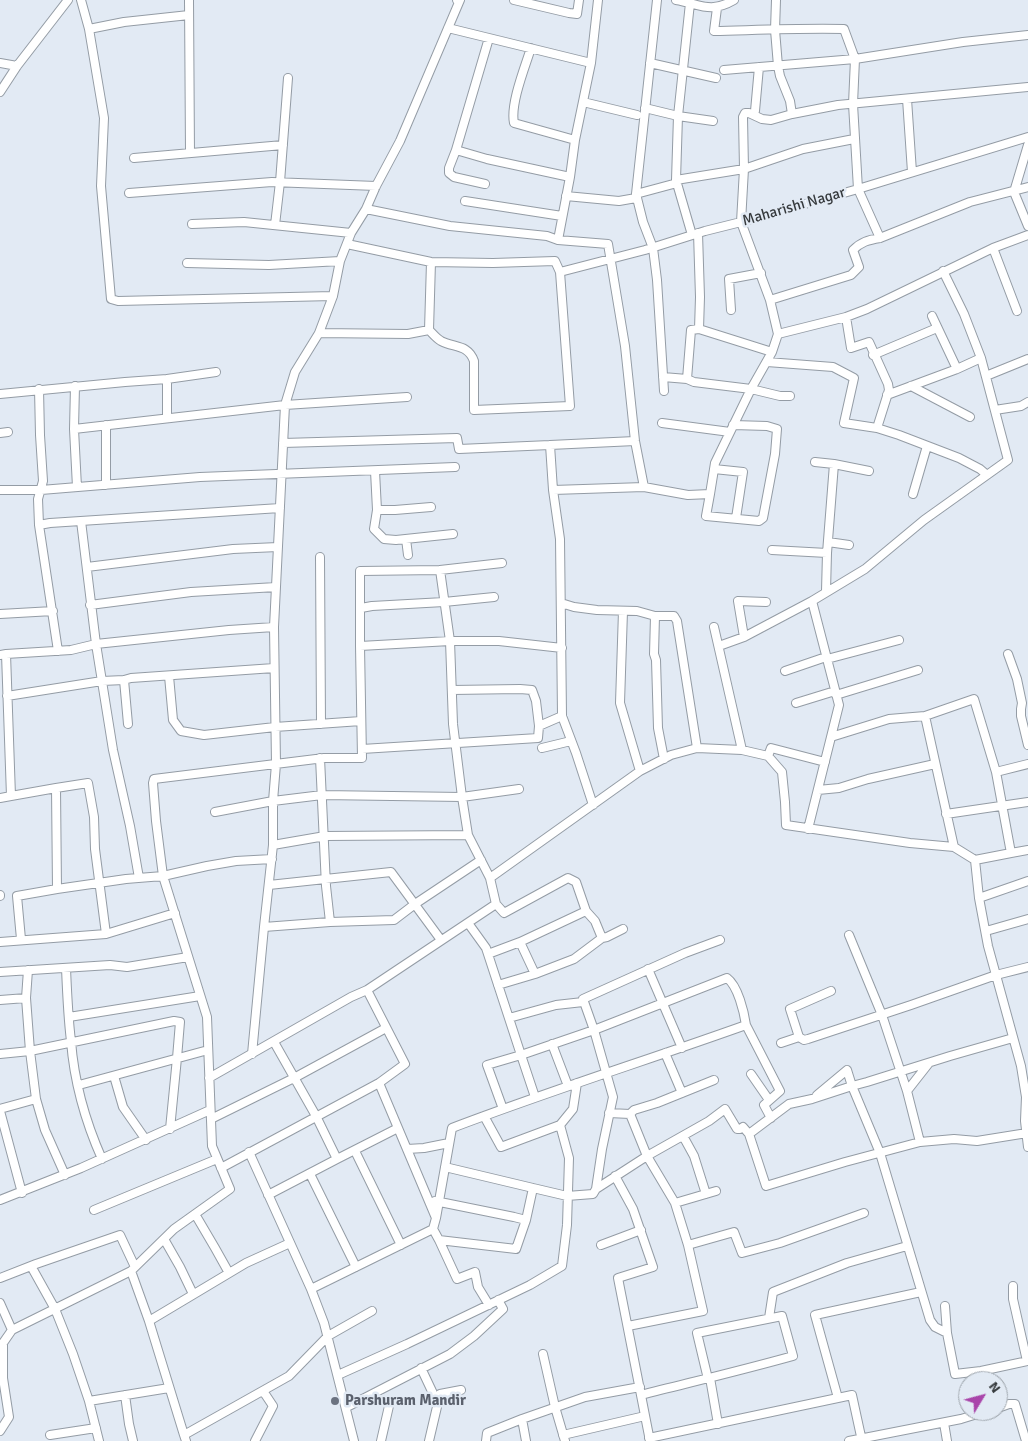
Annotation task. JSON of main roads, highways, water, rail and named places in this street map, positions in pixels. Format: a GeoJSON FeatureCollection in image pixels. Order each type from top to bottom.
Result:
{"type":"FeatureCollection","features":[{"type":"Feature","properties":{"kind":"place","name":"Parshuram Mandir"},"geometry":{"type":"Point","coordinates":[335,1401]}}]}
